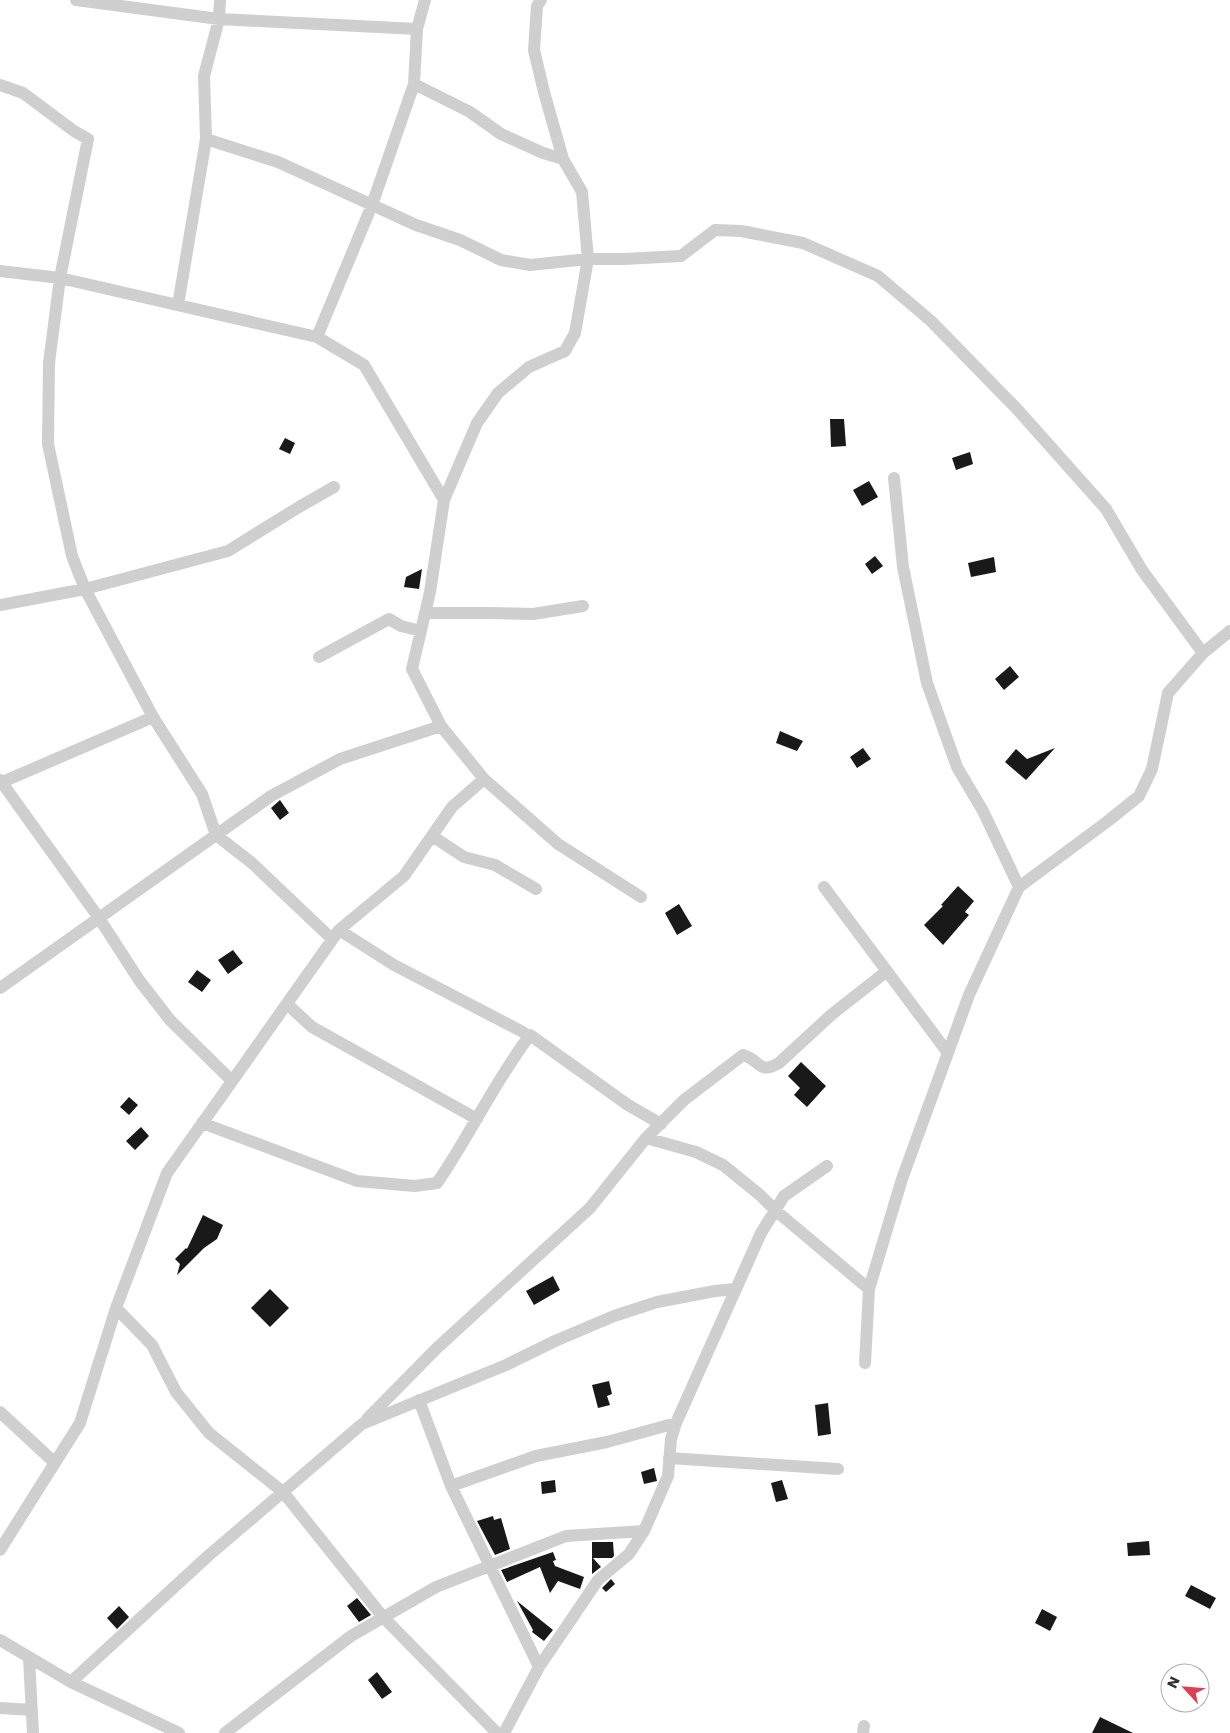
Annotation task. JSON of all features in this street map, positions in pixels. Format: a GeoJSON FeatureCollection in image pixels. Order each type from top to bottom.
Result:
{"type":"FeatureCollection","features":[{"type":"Feature","properties":{"kind":"street"},"geometry":{"type":"LineString","coordinates":[[76,0],[219,18],[417,29]]}},
{"type":"Feature","properties":{"kind":"street"},"geometry":{"type":"LineString","coordinates":[[178,305],[206,139],[204,76],[219,18],[220,0]]}},
{"type":"Feature","properties":{"kind":"street"},"geometry":{"type":"LineString","coordinates":[[316,336],[372,205],[414,84],[417,29],[425,0]]}},
{"type":"Feature","properties":{"kind":"street"},"geometry":{"type":"LineString","coordinates":[[541,0],[537,6],[534,50],[563,159],[582,192],[588,260],[575,333],[565,351],[529,367],[498,393],[477,423],[444,500],[430,592],[412,669],[440,726],[484,779],[558,844],[641,897]]}},
{"type":"Feature","properties":{"kind":"street"},"geometry":{"type":"LineString","coordinates":[[414,84],[470,112],[501,134],[543,153],[563,159]]}},
{"type":"Feature","properties":{"kind":"street"},"geometry":{"type":"LineString","coordinates":[[0,85],[23,93],[74,131],[88,139],[60,278],[49,363],[48,444],[72,556],[85,589],[153,717],[202,794],[216,835],[252,862],[336,934],[523,1032]]}},
{"type":"Feature","properties":{"kind":"street"},"geometry":{"type":"LineString","coordinates":[[206,139],[278,162],[416,225],[460,240],[501,260],[530,265],[588,260],[624,260],[681,256],[715,230],[741,231],[803,243],[878,276],[931,322],[1017,408],[1106,509],[1142,570],[1203,653]]}},
{"type":"Feature","properties":{"kind":"street"},"geometry":{"type":"LineString","coordinates":[[0,271],[60,278],[316,336],[364,365],[444,500]]}},
{"type":"Feature","properties":{"kind":"street"},"geometry":{"type":"LineString","coordinates":[[894,478],[902,567],[927,683],[957,767],[983,811],[1019,887]]}},
{"type":"Feature","properties":{"kind":"street"},"geometry":{"type":"LineString","coordinates":[[0,605],[85,589],[228,551],[334,487]]}},
{"type":"Feature","properties":{"kind":"street"},"geometry":{"type":"LineString","coordinates":[[425,613],[533,614],[582,606]]}},
{"type":"Feature","properties":{"kind":"street"},"geometry":{"type":"LineString","coordinates":[[319,657],[388,619],[401,626],[421,631]]}},
{"type":"Feature","properties":{"kind":"street"},"geometry":{"type":"LineString","coordinates":[[864,1363],[869,1289],[902,1179],[969,995],[1019,887],[1139,796],[1152,769],[1168,693],[1203,653],[1230,631]]}},
{"type":"Feature","properties":{"kind":"street"},"geometry":{"type":"LineString","coordinates":[[153,717],[0,782],[99,918],[140,980],[170,1020],[232,1081]]}},
{"type":"Feature","properties":{"kind":"street"},"geometry":{"type":"LineString","coordinates":[[0,988],[271,796],[340,759],[440,726]]}},
{"type":"Feature","properties":{"kind":"street"},"geometry":{"type":"LineString","coordinates":[[0,1550],[80,1422],[116,1308],[167,1173],[336,934],[404,876],[452,807],[484,779]]}},
{"type":"Feature","properties":{"kind":"street"},"geometry":{"type":"LineString","coordinates":[[432,836],[464,857],[496,865],[536,889]]}},
{"type":"Feature","properties":{"kind":"street"},"geometry":{"type":"LineString","coordinates":[[824,887],[948,1053]]}},
{"type":"Feature","properties":{"kind":"street"},"geometry":{"type":"LineString","coordinates":[[70,1682],[208,1556],[362,1424],[437,1348],[590,1208],[646,1138],[684,1100],[743,1054],[752,1057],[763,1068],[769,1068],[779,1063],[831,1015],[887,972]]}},
{"type":"Feature","properties":{"kind":"street"},"geometry":{"type":"LineString","coordinates":[[287,1004],[312,1027],[477,1119]]}},
{"type":"Feature","properties":{"kind":"street"},"geometry":{"type":"LineString","coordinates":[[202,1123],[357,1180],[415,1186],[437,1183],[515,1055],[530,1035],[628,1105],[661,1124]]}},
{"type":"Feature","properties":{"kind":"street"},"geometry":{"type":"LineString","coordinates":[[646,1138],[696,1152],[722,1165],[760,1194],[776,1210],[869,1289]]}},
{"type":"Feature","properties":{"kind":"street"},"geometry":{"type":"LineString","coordinates":[[504,1733],[539,1667],[598,1580],[629,1554],[644,1530],[668,1476],[671,1439],[676,1423],[761,1233],[784,1196],[827,1166]]}},
{"type":"Feature","properties":{"kind":"street"},"geometry":{"type":"LineString","coordinates":[[362,1424],[506,1365],[555,1340],[614,1316],[657,1302],[735,1289]]}},
{"type":"Feature","properties":{"kind":"street"},"geometry":{"type":"LineString","coordinates":[[116,1308],[152,1345],[176,1392],[209,1433],[283,1492],[384,1617],[497,1733]]}},
{"type":"Feature","properties":{"kind":"street"},"geometry":{"type":"LineString","coordinates":[[419,1400],[451,1486],[539,1667]]}},
{"type":"Feature","properties":{"kind":"street"},"geometry":{"type":"LineString","coordinates":[[0,1412],[54,1463]]}},
{"type":"Feature","properties":{"kind":"street"},"geometry":{"type":"LineString","coordinates":[[451,1486],[536,1456],[607,1442],[676,1423]]}},
{"type":"Feature","properties":{"kind":"street"},"geometry":{"type":"LineString","coordinates":[[669,1458],[838,1469]]}},
{"type":"Feature","properties":{"kind":"street"},"geometry":{"type":"LineString","coordinates":[[225,1733],[351,1636],[436,1587],[566,1536],[644,1530]]}},
{"type":"Feature","properties":{"kind":"street"},"geometry":{"type":"LineString","coordinates":[[0,1640],[70,1682],[179,1733]]}},
{"type":"Feature","properties":{"kind":"street"},"geometry":{"type":"LineString","coordinates":[[30,1658],[33,1733]]}},
{"type":"Feature","properties":{"kind":"street"},"geometry":{"type":"LineString","coordinates":[[0,1708],[32,1710]]}},
{"type":"Feature","properties":{"kind":"building"},"geometry":{"type":"Polygon","coordinates":[[[830,419],[844,419],[846,446],[831,447],[830,419]]]}},
{"type":"Feature","properties":{"kind":"building"},"geometry":{"type":"Polygon","coordinates":[[[285,438],[295,443],[290,454],[279,449],[285,438]]]}},
{"type":"Feature","properties":{"kind":"building"},"geometry":{"type":"Polygon","coordinates":[[[970,452],[973,464],[956,470],[952,458],[970,452]]]}},
{"type":"Feature","properties":{"kind":"building"},"geometry":{"type":"Polygon","coordinates":[[[869,481],[878,497],[862,506],[853,490],[869,481]]]}},
{"type":"Feature","properties":{"kind":"building"},"geometry":{"type":"Polygon","coordinates":[[[875,556],[883,566],[872,574],[865,564],[875,556]]]}},
{"type":"Feature","properties":{"kind":"building"},"geometry":{"type":"Polygon","coordinates":[[[994,557],[996,572],[971,577],[968,563],[994,557]]]}},
{"type":"Feature","properties":{"kind":"building"},"geometry":{"type":"Polygon","coordinates":[[[422,569],[419,589],[404,587],[406,577],[422,569]]]}},
{"type":"Feature","properties":{"kind":"building"},"geometry":{"type":"Polygon","coordinates":[[[1010,666],[1019,677],[1004,690],[995,679],[1010,666]]]}},
{"type":"Feature","properties":{"kind":"building"},"geometry":{"type":"Polygon","coordinates":[[[780,731],[803,741],[797,751],[776,743],[780,731]]]}},
{"type":"Feature","properties":{"kind":"building"},"geometry":{"type":"Polygon","coordinates":[[[863,748],[871,759],[857,768],[850,757],[863,748]]]}},
{"type":"Feature","properties":{"kind":"building"},"geometry":{"type":"Polygon","coordinates":[[[1055,748],[1026,780],[1005,762],[1016,749],[1027,759],[1055,748]]]}},
{"type":"Feature","properties":{"kind":"building"},"geometry":{"type":"Polygon","coordinates":[[[280,800],[289,813],[280,820],[271,808],[280,800]]]}},
{"type":"Feature","properties":{"kind":"building"},"geometry":{"type":"Polygon","coordinates":[[[958,886],[974,901],[965,912],[969,915],[943,945],[924,925],[943,906],[941,905],[958,886]]]}},
{"type":"Feature","properties":{"kind":"building"},"geometry":{"type":"Polygon","coordinates":[[[679,904],[692,926],[677,935],[665,913],[679,904]]]}},
{"type":"Feature","properties":{"kind":"building"},"geometry":{"type":"Polygon","coordinates":[[[233,950],[243,963],[228,974],[218,960],[233,950]]]}},
{"type":"Feature","properties":{"kind":"building"},"geometry":{"type":"Polygon","coordinates":[[[197,970],[211,980],[202,992],[188,982],[197,970]]]}},
{"type":"Feature","properties":{"kind":"building"},"geometry":{"type":"Polygon","coordinates":[[[801,1062],[826,1086],[807,1107],[794,1095],[800,1088],[788,1076],[801,1062]]]}},
{"type":"Feature","properties":{"kind":"building"},"geometry":{"type":"Polygon","coordinates":[[[129,1097],[138,1105],[129,1115],[120,1107],[129,1097]]]}},
{"type":"Feature","properties":{"kind":"building"},"geometry":{"type":"Polygon","coordinates":[[[141,1127],[149,1136],[135,1150],[126,1141],[141,1127]]]}},
{"type":"Feature","properties":{"kind":"building"},"geometry":{"type":"Polygon","coordinates":[[[203,1215],[223,1225],[217,1239],[204,1248],[177,1275],[180,1264],[175,1259],[187,1249],[203,1215]]]}},
{"type":"Feature","properties":{"kind":"building"},"geometry":{"type":"Polygon","coordinates":[[[553,1276],[560,1290],[534,1305],[526,1291],[553,1276]]]}},
{"type":"Feature","properties":{"kind":"building"},"geometry":{"type":"Polygon","coordinates":[[[270,1289],[289,1308],[270,1327],[251,1308],[270,1289]]]}},
{"type":"Feature","properties":{"kind":"building"},"geometry":{"type":"Polygon","coordinates":[[[609,1381],[612,1394],[607,1396],[610,1405],[598,1408],[592,1385],[609,1381]]]}},
{"type":"Feature","properties":{"kind":"building"},"geometry":{"type":"Polygon","coordinates":[[[828,1403],[831,1434],[818,1436],[815,1405],[828,1403]]]}},
{"type":"Feature","properties":{"kind":"building"},"geometry":{"type":"Polygon","coordinates":[[[654,1468],[657,1481],[644,1484],[641,1472],[654,1468]]]}},
{"type":"Feature","properties":{"kind":"building"},"geometry":{"type":"Polygon","coordinates":[[[555,1480],[556,1492],[542,1494],[541,1482],[555,1480]]]}},
{"type":"Feature","properties":{"kind":"building"},"geometry":{"type":"Polygon","coordinates":[[[782,1480],[788,1499],[776,1502],[771,1483],[782,1480]]]}},
{"type":"Feature","properties":{"kind":"building"},"geometry":{"type":"Polygon","coordinates":[[[493,1516],[494,1520],[501,1518],[510,1549],[495,1555],[477,1521],[493,1516]]]}},
{"type":"Feature","properties":{"kind":"building"},"geometry":{"type":"Polygon","coordinates":[[[1149,1541],[1150,1555],[1128,1556],[1127,1543],[1149,1541]]]}},
{"type":"Feature","properties":{"kind":"building"},"geometry":{"type":"Polygon","coordinates":[[[592,1542],[613,1542],[614,1556],[612,1558],[593,1558],[601,1567],[592,1574],[592,1542]]]}},
{"type":"Feature","properties":{"kind":"building"},"geometry":{"type":"Polygon","coordinates":[[[553,1552],[556,1560],[553,1561],[555,1566],[584,1577],[580,1589],[558,1581],[550,1593],[540,1567],[507,1582],[501,1570],[553,1552]]]}},
{"type":"Feature","properties":{"kind":"building"},"geometry":{"type":"Polygon","coordinates":[[[611,1579],[615,1584],[606,1592],[602,1588],[611,1579]]]}},
{"type":"Feature","properties":{"kind":"building"},"geometry":{"type":"Polygon","coordinates":[[[1191,1585],[1216,1598],[1210,1609],[1185,1596],[1191,1585]]]}},
{"type":"Feature","properties":{"kind":"building"},"geometry":{"type":"Polygon","coordinates":[[[357,1598],[371,1615],[359,1622],[347,1606],[357,1598]]]}},
{"type":"Feature","properties":{"kind":"building"},"geometry":{"type":"Polygon","coordinates":[[[517,1601],[553,1630],[544,1641],[532,1632],[533,1630],[517,1601]]]}},
{"type":"Feature","properties":{"kind":"building"},"geometry":{"type":"Polygon","coordinates":[[[119,1606],[129,1617],[117,1629],[107,1618],[119,1606]]]}},
{"type":"Feature","properties":{"kind":"building"},"geometry":{"type":"Polygon","coordinates":[[[1042,1609],[1057,1617],[1050,1631],[1035,1623],[1042,1609]]]}},
{"type":"Feature","properties":{"kind":"building"},"geometry":{"type":"Polygon","coordinates":[[[377,1672],[392,1692],[382,1699],[368,1680],[377,1672]]]}},
{"type":"Feature","properties":{"kind":"building"},"geometry":{"type":"Polygon","coordinates":[[[1100,1717],[1133,1733],[1092,1733],[1100,1717]]]}}]}
